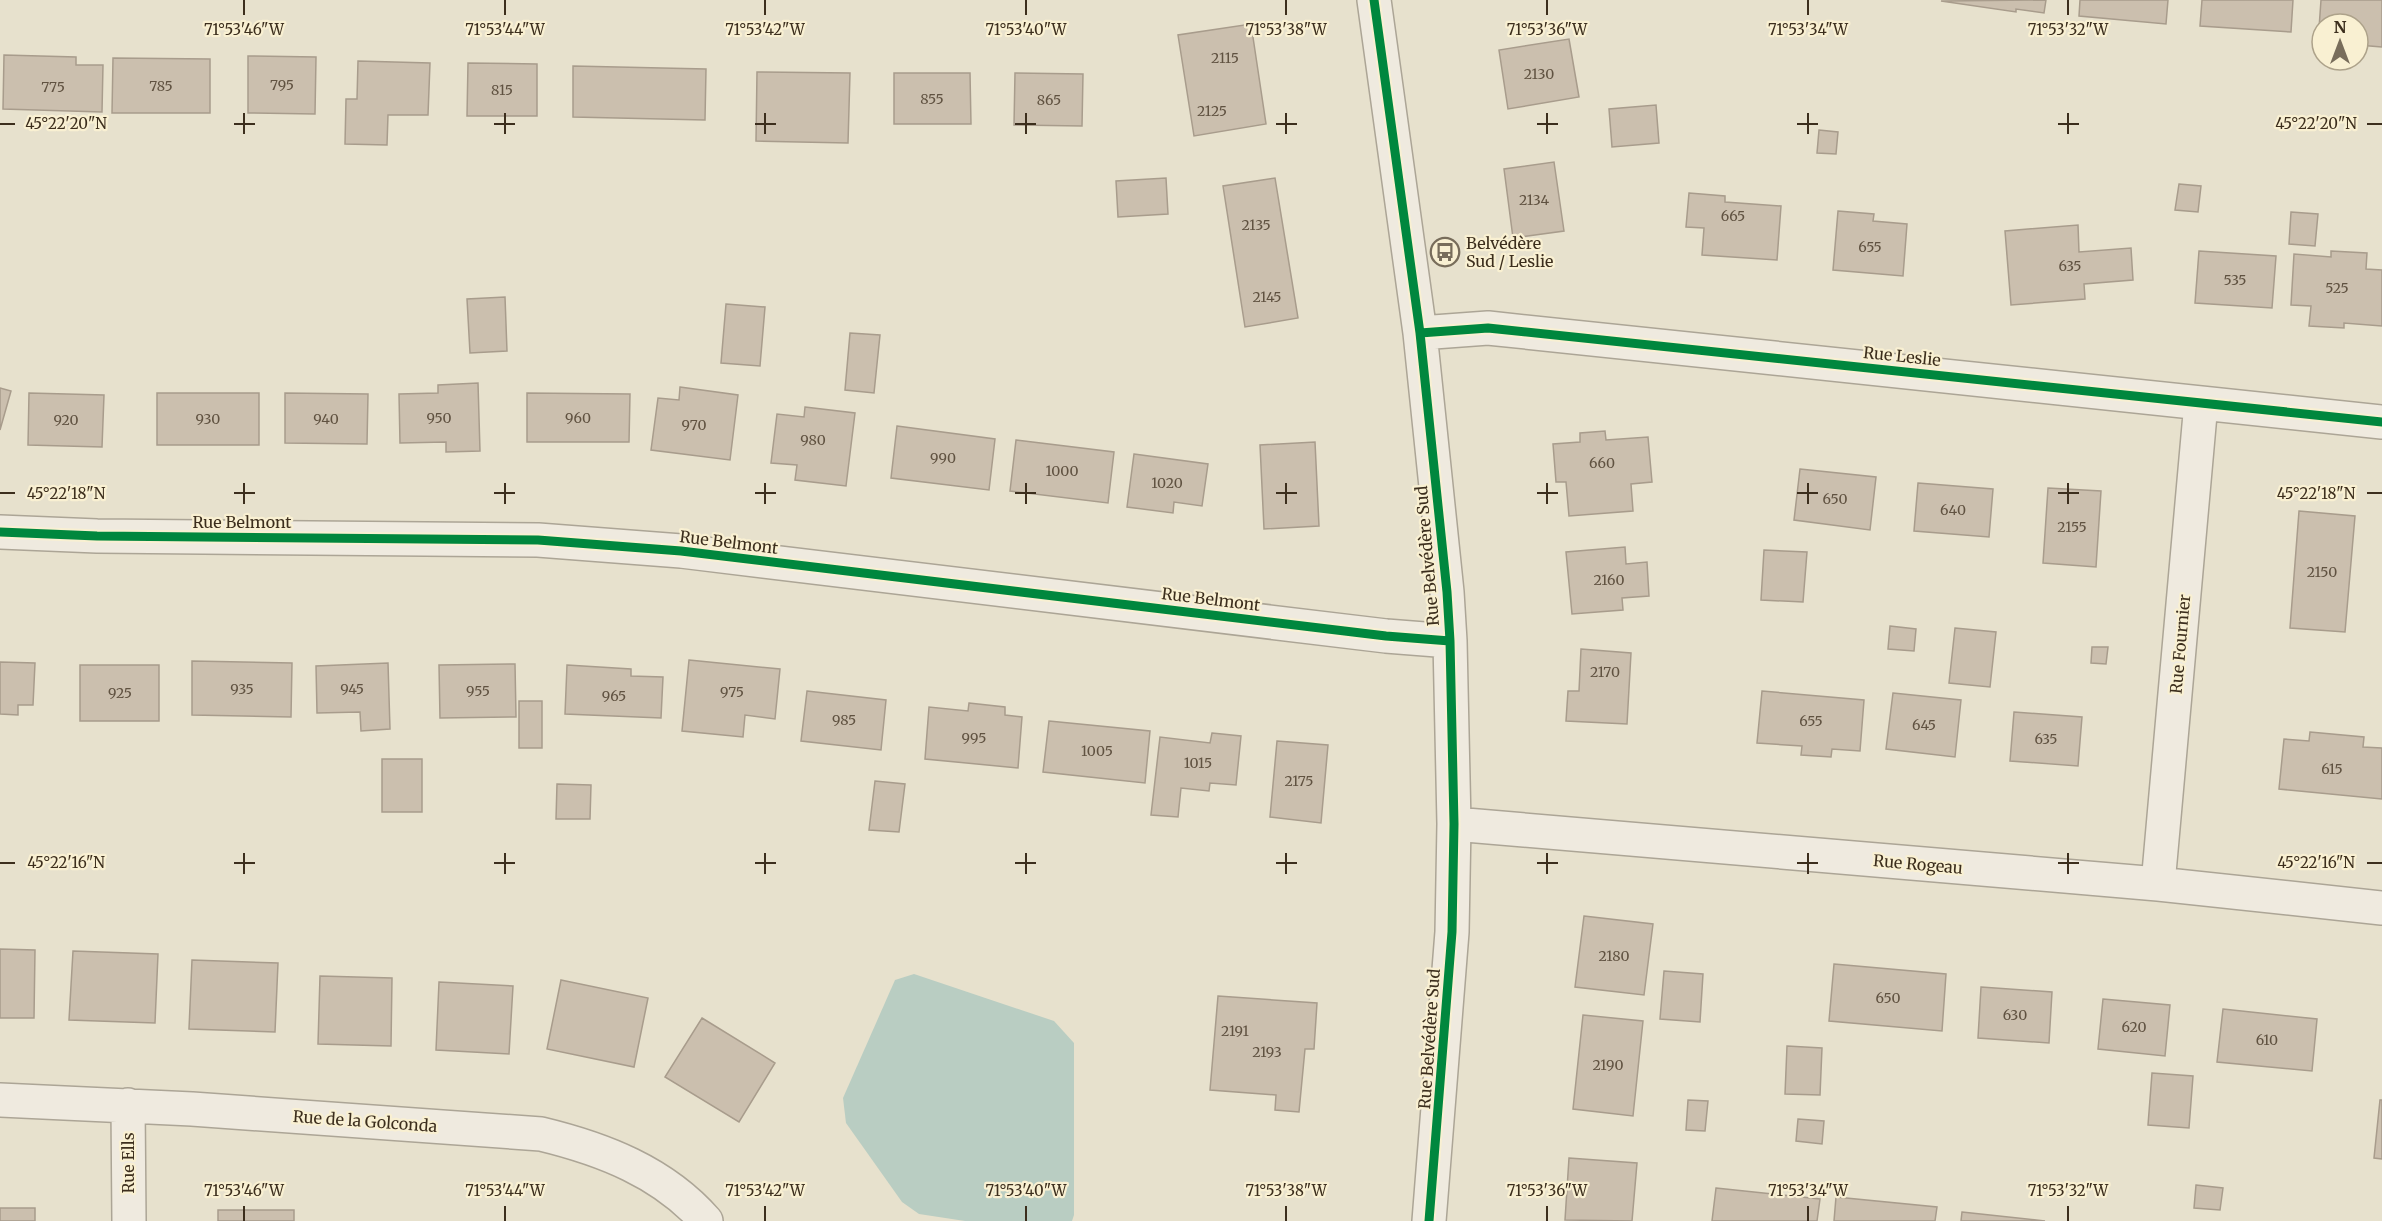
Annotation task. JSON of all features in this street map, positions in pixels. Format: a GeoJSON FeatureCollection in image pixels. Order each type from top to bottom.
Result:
{"type":"FeatureCollection","features":[{"type":"Feature","properties":{"kind":"street","name":"Rue Belvédère Sud"},"geometry":{"type":"LineString","coordinates":[[1374,0],[1420,333],[1446,581],[1450,641],[1454,825],[1452,932],[1429,1221]]}},
{"type":"Feature","properties":{"kind":"street","name":"Rue Leslie"},"geometry":{"type":"LineString","coordinates":[[1420,333],[1488,328],[2382,422]]}},
{"type":"Feature","properties":{"kind":"street","name":"Rue Fournier"},"geometry":{"type":"LineString","coordinates":[[2158,884],[2201,403]]}},
{"type":"Feature","properties":{"kind":"street","name":"Rue Belmont"},"geometry":{"type":"LineString","coordinates":[[0,532],[85,536],[538,540],[669,550],[1386,636],[1450,641]]}},
{"type":"Feature","properties":{"kind":"street","name":"Rue Rogeau"},"geometry":{"type":"LineString","coordinates":[[1454,825],[2158,884],[2382,908]]}},
{"type":"Feature","properties":{"kind":"street","name":"Rue de la Golconda"},"geometry":{"type":"LineString","coordinates":[[0,1100],[128,1105],[541,1134],[585,1144],[626,1161],[664,1185],[706,1221]]}},
{"type":"Feature","properties":{"kind":"street","name":"Rue Ells"},"geometry":{"type":"LineString","coordinates":[[128,1105],[129,1221]]}},
{"type":"Feature","properties":{"kind":"shaded area"},"geometry":{"type":"Polygon","coordinates":[[[914,974],[1054,1021],[1074,1043],[1074,1215],[1072,1221],[965,1221],[919,1214],[902,1202],[846,1123],[843,1098],[895,980],[914,974]]]}},
{"type":"Feature","properties":{"kind":"building"},"geometry":{"type":"Polygon","coordinates":[[[2046,0],[2044,13],[2016,9],[2016,12],[1941,1],[2046,0]]]}},
{"type":"Feature","properties":{"kind":"building"},"geometry":{"type":"Polygon","coordinates":[[[2080,0],[2168,0],[2166,24],[2079,16],[2080,0]]]}},
{"type":"Feature","properties":{"kind":"building"},"geometry":{"type":"Polygon","coordinates":[[[2202,0],[2293,0],[2291,32],[2200,26],[2202,0]]]}},
{"type":"Feature","properties":{"kind":"building"},"geometry":{"type":"Polygon","coordinates":[[[2321,0],[2382,0],[2382,47],[2370,46],[2370,12],[2320,12],[2321,0]]]}},
{"type":"Feature","properties":{"kind":"building"},"geometry":{"type":"Polygon","coordinates":[[[1251,24],[1266,124],[1194,136],[1178,35],[1251,24]]]}},
{"type":"Feature","properties":{"kind":"building"},"geometry":{"type":"Polygon","coordinates":[[[1569,39],[1579,97],[1508,109],[1499,50],[1569,39]]]}},
{"type":"Feature","properties":{"kind":"building"},"geometry":{"type":"Polygon","coordinates":[[[4,55],[76,57],[76,65],[103,65],[102,112],[3,109],[4,55]]]}},
{"type":"Feature","properties":{"kind":"building"},"geometry":{"type":"Polygon","coordinates":[[[248,56],[316,57],[315,114],[248,113],[248,56]]]}},
{"type":"Feature","properties":{"kind":"building"},"geometry":{"type":"Polygon","coordinates":[[[113,58],[210,59],[210,113],[112,113],[113,58]]]}},
{"type":"Feature","properties":{"kind":"building"},"geometry":{"type":"Polygon","coordinates":[[[358,61],[430,63],[428,115],[388,115],[387,145],[345,144],[346,99],[357,99],[358,61]]]}},
{"type":"Feature","properties":{"kind":"building"},"geometry":{"type":"Polygon","coordinates":[[[468,63],[537,64],[537,116],[467,116],[468,63]]]}},
{"type":"Feature","properties":{"kind":"building"},"geometry":{"type":"Polygon","coordinates":[[[573,66],[706,69],[705,120],[573,117],[573,66]]]}},
{"type":"Feature","properties":{"kind":"building"},"geometry":{"type":"Polygon","coordinates":[[[757,72],[850,73],[848,143],[756,141],[757,72]]]}},
{"type":"Feature","properties":{"kind":"building"},"geometry":{"type":"Polygon","coordinates":[[[894,73],[970,73],[971,124],[894,124],[894,73]]]}},
{"type":"Feature","properties":{"kind":"building"},"geometry":{"type":"Polygon","coordinates":[[[1015,73],[1083,74],[1082,126],[1014,125],[1015,73]]]}},
{"type":"Feature","properties":{"kind":"building"},"geometry":{"type":"Polygon","coordinates":[[[1656,105],[1659,143],[1612,147],[1609,109],[1656,105]]]}},
{"type":"Feature","properties":{"kind":"building"},"geometry":{"type":"Polygon","coordinates":[[[1819,130],[1838,132],[1836,154],[1817,153],[1819,130]]]}},
{"type":"Feature","properties":{"kind":"building"},"geometry":{"type":"Polygon","coordinates":[[[1554,162],[1564,231],[1513,238],[1504,169],[1554,162]]]}},
{"type":"Feature","properties":{"kind":"building"},"geometry":{"type":"Polygon","coordinates":[[[1166,178],[1168,214],[1118,217],[1116,181],[1166,178]]]}},
{"type":"Feature","properties":{"kind":"building"},"geometry":{"type":"Polygon","coordinates":[[[1275,178],[1298,318],[1245,327],[1223,186],[1275,178]]]}},
{"type":"Feature","properties":{"kind":"building"},"geometry":{"type":"Polygon","coordinates":[[[2179,184],[2201,186],[2198,212],[2175,210],[2179,184]]]}},
{"type":"Feature","properties":{"kind":"building"},"geometry":{"type":"Polygon","coordinates":[[[1689,193],[1725,196],[1725,202],[1781,206],[1777,260],[1702,255],[1704,228],[1686,227],[1689,193]]]}},
{"type":"Feature","properties":{"kind":"building"},"geometry":{"type":"Polygon","coordinates":[[[1838,211],[1874,214],[1873,221],[1907,224],[1903,276],[1833,270],[1838,211]]]}},
{"type":"Feature","properties":{"kind":"building"},"geometry":{"type":"Polygon","coordinates":[[[2291,212],[2318,214],[2315,246],[2289,244],[2291,212]]]}},
{"type":"Feature","properties":{"kind":"building"},"geometry":{"type":"Polygon","coordinates":[[[2078,225],[2079,252],[2131,248],[2133,280],[2084,284],[2085,299],[2011,305],[2005,231],[2078,225]]]}},
{"type":"Feature","properties":{"kind":"building"},"geometry":{"type":"Polygon","coordinates":[[[2199,251],[2276,256],[2272,308],[2195,303],[2199,251]]]}},
{"type":"Feature","properties":{"kind":"building"},"geometry":{"type":"Polygon","coordinates":[[[2331,251],[2367,253],[2366,269],[2382,270],[2382,326],[2344,323],[2344,328],[2309,326],[2311,306],[2291,305],[2294,254],[2331,257],[2331,251]]]}},
{"type":"Feature","properties":{"kind":"building"},"geometry":{"type":"Polygon","coordinates":[[[505,297],[507,351],[470,353],[467,299],[505,297]]]}},
{"type":"Feature","properties":{"kind":"building"},"geometry":{"type":"Polygon","coordinates":[[[726,304],[765,307],[760,366],[721,363],[726,304]]]}},
{"type":"Feature","properties":{"kind":"building"},"geometry":{"type":"Polygon","coordinates":[[[850,333],[880,335],[874,393],[845,390],[850,333]]]}},
{"type":"Feature","properties":{"kind":"building"},"geometry":{"type":"Polygon","coordinates":[[[478,383],[480,451],[446,452],[446,442],[400,443],[399,394],[438,393],[438,385],[478,383]]]}},
{"type":"Feature","properties":{"kind":"building"},"geometry":{"type":"Polygon","coordinates":[[[680,387],[738,395],[730,460],[651,450],[658,398],[679,400],[680,387]]]}},
{"type":"Feature","properties":{"kind":"building"},"geometry":{"type":"Polygon","coordinates":[[[0,388],[11,391],[0,430],[0,388]]]}},
{"type":"Feature","properties":{"kind":"building"},"geometry":{"type":"Polygon","coordinates":[[[29,393],[104,395],[102,447],[28,445],[29,393]]]}},
{"type":"Feature","properties":{"kind":"building"},"geometry":{"type":"Polygon","coordinates":[[[157,393],[259,393],[259,445],[157,445],[157,393]]]}},
{"type":"Feature","properties":{"kind":"building"},"geometry":{"type":"Polygon","coordinates":[[[285,393],[368,394],[367,444],[285,443],[285,393]]]}},
{"type":"Feature","properties":{"kind":"building"},"geometry":{"type":"Polygon","coordinates":[[[527,393],[630,394],[629,442],[527,442],[527,393]]]}},
{"type":"Feature","properties":{"kind":"building"},"geometry":{"type":"Polygon","coordinates":[[[805,407],[855,413],[846,486],[795,480],[797,465],[771,463],[777,414],[804,417],[805,407]]]}},
{"type":"Feature","properties":{"kind":"building"},"geometry":{"type":"Polygon","coordinates":[[[897,426],[995,439],[989,490],[891,478],[897,426]]]}},
{"type":"Feature","properties":{"kind":"building"},"geometry":{"type":"Polygon","coordinates":[[[1605,431],[1606,440],[1648,437],[1652,482],[1631,484],[1633,511],[1569,516],[1566,482],[1556,482],[1553,444],[1580,442],[1580,433],[1605,431]]]}},
{"type":"Feature","properties":{"kind":"building"},"geometry":{"type":"Polygon","coordinates":[[[1016,440],[1114,452],[1108,503],[1010,491],[1016,440]]]}},
{"type":"Feature","properties":{"kind":"building"},"geometry":{"type":"Polygon","coordinates":[[[1315,442],[1319,526],[1264,529],[1260,445],[1315,442]]]}},
{"type":"Feature","properties":{"kind":"building"},"geometry":{"type":"Polygon","coordinates":[[[1134,454],[1208,464],[1202,506],[1174,502],[1173,513],[1127,507],[1134,454]]]}},
{"type":"Feature","properties":{"kind":"building"},"geometry":{"type":"Polygon","coordinates":[[[1800,469],[1876,477],[1870,530],[1794,520],[1800,469]]]}},
{"type":"Feature","properties":{"kind":"building"},"geometry":{"type":"Polygon","coordinates":[[[1918,483],[1993,489],[1989,537],[1914,531],[1918,483]]]}},
{"type":"Feature","properties":{"kind":"building"},"geometry":{"type":"Polygon","coordinates":[[[2048,488],[2101,491],[2096,567],[2043,563],[2048,488]]]}},
{"type":"Feature","properties":{"kind":"building"},"geometry":{"type":"Polygon","coordinates":[[[2299,511],[2355,516],[2345,632],[2290,628],[2299,511]]]}},
{"type":"Feature","properties":{"kind":"building"},"geometry":{"type":"Polygon","coordinates":[[[1625,547],[1626,564],[1647,562],[1649,596],[1622,598],[1623,610],[1572,614],[1566,552],[1625,547]]]}},
{"type":"Feature","properties":{"kind":"building"},"geometry":{"type":"Polygon","coordinates":[[[1764,550],[1807,552],[1803,602],[1761,600],[1764,550]]]}},
{"type":"Feature","properties":{"kind":"building"},"geometry":{"type":"Polygon","coordinates":[[[1890,626],[1916,629],[1914,651],[1888,649],[1890,626]]]}},
{"type":"Feature","properties":{"kind":"building"},"geometry":{"type":"Polygon","coordinates":[[[1955,628],[1996,632],[1990,687],[1949,683],[1955,628]]]}},
{"type":"Feature","properties":{"kind":"building"},"geometry":{"type":"Polygon","coordinates":[[[2092,647],[2108,647],[2106,664],[2091,663],[2092,647]]]}},
{"type":"Feature","properties":{"kind":"building"},"geometry":{"type":"Polygon","coordinates":[[[1581,649],[1631,653],[1627,724],[1566,721],[1568,691],[1579,691],[1581,649]]]}},
{"type":"Feature","properties":{"kind":"building"},"geometry":{"type":"Polygon","coordinates":[[[689,660],[780,669],[775,719],[745,715],[743,737],[682,731],[689,660]]]}},
{"type":"Feature","properties":{"kind":"building"},"geometry":{"type":"Polygon","coordinates":[[[192,661],[292,663],[291,717],[192,715],[192,661]]]}},
{"type":"Feature","properties":{"kind":"building"},"geometry":{"type":"Polygon","coordinates":[[[0,662],[35,663],[33,705],[18,705],[18,715],[0,714],[0,662]]]}},
{"type":"Feature","properties":{"kind":"building"},"geometry":{"type":"Polygon","coordinates":[[[388,663],[390,729],[361,731],[360,712],[317,713],[316,666],[388,663]]]}},
{"type":"Feature","properties":{"kind":"building"},"geometry":{"type":"Polygon","coordinates":[[[515,664],[516,717],[440,718],[439,665],[515,664]]]}},
{"type":"Feature","properties":{"kind":"building"},"geometry":{"type":"Polygon","coordinates":[[[80,665],[159,665],[159,721],[80,721],[80,665]]]}},
{"type":"Feature","properties":{"kind":"building"},"geometry":{"type":"Polygon","coordinates":[[[567,665],[631,669],[631,676],[663,677],[661,718],[565,714],[567,665]]]}},
{"type":"Feature","properties":{"kind":"building"},"geometry":{"type":"Polygon","coordinates":[[[807,691],[886,700],[881,750],[801,741],[807,691]]]}},
{"type":"Feature","properties":{"kind":"building"},"geometry":{"type":"Polygon","coordinates":[[[1762,691],[1864,700],[1860,751],[1832,749],[1831,757],[1801,755],[1802,746],[1757,743],[1762,691]]]}},
{"type":"Feature","properties":{"kind":"building"},"geometry":{"type":"Polygon","coordinates":[[[1893,693],[1961,700],[1955,757],[1886,749],[1893,693]]]}},
{"type":"Feature","properties":{"kind":"building"},"geometry":{"type":"Polygon","coordinates":[[[519,701],[542,701],[542,748],[519,748],[519,701]]]}},
{"type":"Feature","properties":{"kind":"building"},"geometry":{"type":"Polygon","coordinates":[[[969,703],[1005,707],[1005,715],[1022,717],[1018,768],[925,759],[929,707],[968,711],[969,703]]]}},
{"type":"Feature","properties":{"kind":"building"},"geometry":{"type":"Polygon","coordinates":[[[2014,712],[2082,717],[2078,766],[2010,761],[2014,712]]]}},
{"type":"Feature","properties":{"kind":"building"},"geometry":{"type":"Polygon","coordinates":[[[1049,721],[1150,731],[1145,783],[1043,772],[1049,721]]]}},
{"type":"Feature","properties":{"kind":"building"},"geometry":{"type":"Polygon","coordinates":[[[2310,732],[2364,737],[2363,747],[2382,748],[2382,799],[2279,789],[2284,739],[2309,741],[2310,732]]]}},
{"type":"Feature","properties":{"kind":"building"},"geometry":{"type":"Polygon","coordinates":[[[1212,733],[1241,736],[1236,785],[1210,783],[1209,791],[1181,788],[1178,817],[1151,815],[1160,737],[1210,743],[1212,733]]]}},
{"type":"Feature","properties":{"kind":"building"},"geometry":{"type":"Polygon","coordinates":[[[1277,741],[1328,745],[1321,823],[1270,817],[1277,741]]]}},
{"type":"Feature","properties":{"kind":"building"},"geometry":{"type":"Polygon","coordinates":[[[382,759],[422,759],[422,812],[382,812],[382,759]]]}},
{"type":"Feature","properties":{"kind":"building"},"geometry":{"type":"Polygon","coordinates":[[[875,781],[905,784],[899,832],[869,830],[875,781]]]}},
{"type":"Feature","properties":{"kind":"building"},"geometry":{"type":"Polygon","coordinates":[[[557,784],[591,785],[590,819],[556,819],[557,784]]]}},
{"type":"Feature","properties":{"kind":"building"},"geometry":{"type":"Polygon","coordinates":[[[1584,916],[1653,924],[1644,995],[1575,987],[1584,916]]]}},
{"type":"Feature","properties":{"kind":"building"},"geometry":{"type":"Polygon","coordinates":[[[0,949],[35,950],[34,1018],[0,1018],[0,949]]]}},
{"type":"Feature","properties":{"kind":"building"},"geometry":{"type":"Polygon","coordinates":[[[73,951],[158,954],[155,1023],[69,1020],[73,951]]]}},
{"type":"Feature","properties":{"kind":"building"},"geometry":{"type":"Polygon","coordinates":[[[192,960],[278,963],[275,1032],[189,1029],[192,960]]]}},
{"type":"Feature","properties":{"kind":"building"},"geometry":{"type":"Polygon","coordinates":[[[1834,964],[1946,974],[1942,1031],[1829,1021],[1834,964]]]}},
{"type":"Feature","properties":{"kind":"building"},"geometry":{"type":"Polygon","coordinates":[[[1664,971],[1703,974],[1700,1022],[1660,1019],[1664,971]]]}},
{"type":"Feature","properties":{"kind":"building"},"geometry":{"type":"Polygon","coordinates":[[[320,976],[392,978],[391,1046],[318,1044],[320,976]]]}},
{"type":"Feature","properties":{"kind":"building"},"geometry":{"type":"Polygon","coordinates":[[[561,980],[648,998],[634,1067],[547,1049],[561,980]]]}},
{"type":"Feature","properties":{"kind":"building"},"geometry":{"type":"Polygon","coordinates":[[[439,982],[513,986],[509,1054],[436,1050],[439,982]]]}},
{"type":"Feature","properties":{"kind":"building"},"geometry":{"type":"Polygon","coordinates":[[[1981,987],[2052,992],[2049,1043],[1978,1038],[1981,987]]]}},
{"type":"Feature","properties":{"kind":"building"},"geometry":{"type":"Polygon","coordinates":[[[1218,996],[1317,1003],[1314,1049],[1305,1049],[1299,1112],[1275,1110],[1276,1095],[1210,1090],[1218,996]]]}},
{"type":"Feature","properties":{"kind":"building"},"geometry":{"type":"Polygon","coordinates":[[[2103,999],[2170,1005],[2165,1056],[2098,1049],[2103,999]]]}},
{"type":"Feature","properties":{"kind":"building"},"geometry":{"type":"Polygon","coordinates":[[[2223,1009],[2317,1019],[2312,1071],[2217,1062],[2223,1009]]]}},
{"type":"Feature","properties":{"kind":"building"},"geometry":{"type":"Polygon","coordinates":[[[1583,1015],[1643,1021],[1633,1116],[1573,1109],[1583,1015]]]}},
{"type":"Feature","properties":{"kind":"building"},"geometry":{"type":"Polygon","coordinates":[[[702,1018],[775,1063],[739,1122],[665,1077],[702,1018]]]}},
{"type":"Feature","properties":{"kind":"building"},"geometry":{"type":"Polygon","coordinates":[[[1787,1046],[1822,1048],[1820,1095],[1785,1094],[1787,1046]]]}},
{"type":"Feature","properties":{"kind":"building"},"geometry":{"type":"Polygon","coordinates":[[[2152,1073],[2193,1076],[2189,1128],[2148,1125],[2152,1073]]]}},
{"type":"Feature","properties":{"kind":"building"},"geometry":{"type":"Polygon","coordinates":[[[1688,1100],[1708,1101],[1705,1131],[1686,1130],[1688,1100]]]}},
{"type":"Feature","properties":{"kind":"building"},"geometry":{"type":"Polygon","coordinates":[[[2380,1100],[2382,1100],[2382,1159],[2374,1158],[2380,1100]]]}},
{"type":"Feature","properties":{"kind":"building"},"geometry":{"type":"Polygon","coordinates":[[[1798,1119],[1824,1121],[1822,1144],[1796,1141],[1798,1119]]]}},
{"type":"Feature","properties":{"kind":"building"},"geometry":{"type":"Polygon","coordinates":[[[1569,1158],[1637,1163],[1632,1221],[1565,1220],[1569,1158]]]}},
{"type":"Feature","properties":{"kind":"building"},"geometry":{"type":"Polygon","coordinates":[[[2196,1185],[2223,1188],[2220,1210],[2194,1208],[2196,1185]]]}},
{"type":"Feature","properties":{"kind":"building"},"geometry":{"type":"Polygon","coordinates":[[[1716,1188],[1820,1199],[1817,1221],[1712,1221],[1716,1188]]]}},
{"type":"Feature","properties":{"kind":"building"},"geometry":{"type":"Polygon","coordinates":[[[1836,1197],[1937,1207],[1935,1221],[1834,1221],[1836,1197]]]}},
{"type":"Feature","properties":{"kind":"building"},"geometry":{"type":"Polygon","coordinates":[[[0,1208],[35,1208],[35,1221],[0,1221],[0,1208]]]}},
{"type":"Feature","properties":{"kind":"building"},"geometry":{"type":"Polygon","coordinates":[[[218,1210],[294,1210],[294,1221],[218,1221],[218,1210]]]}},
{"type":"Feature","properties":{"kind":"building"},"geometry":{"type":"Polygon","coordinates":[[[1962,1212],[2045,1221],[1961,1221],[1962,1212]]]}},
{"type":"Feature","properties":{"kind":"cycle path"},"geometry":{"type":"LineString","coordinates":[[1374,0],[1420,333],[1450,641],[1454,824],[1452,932],[1429,1221]]}},
{"type":"Feature","properties":{"kind":"cycle path"},"geometry":{"type":"LineString","coordinates":[[1420,333],[1488,328],[2382,422]]}},
{"type":"Feature","properties":{"kind":"cycle path"},"geometry":{"type":"LineString","coordinates":[[0,532],[97,536],[538,540],[681,551],[1386,636],[1450,641]]}},
{"type":"Feature","properties":{"kind":"place","name":"Belvédère Sud / Leslie"},"geometry":{"type":"Point","coordinates":[1445,252]}}]}
